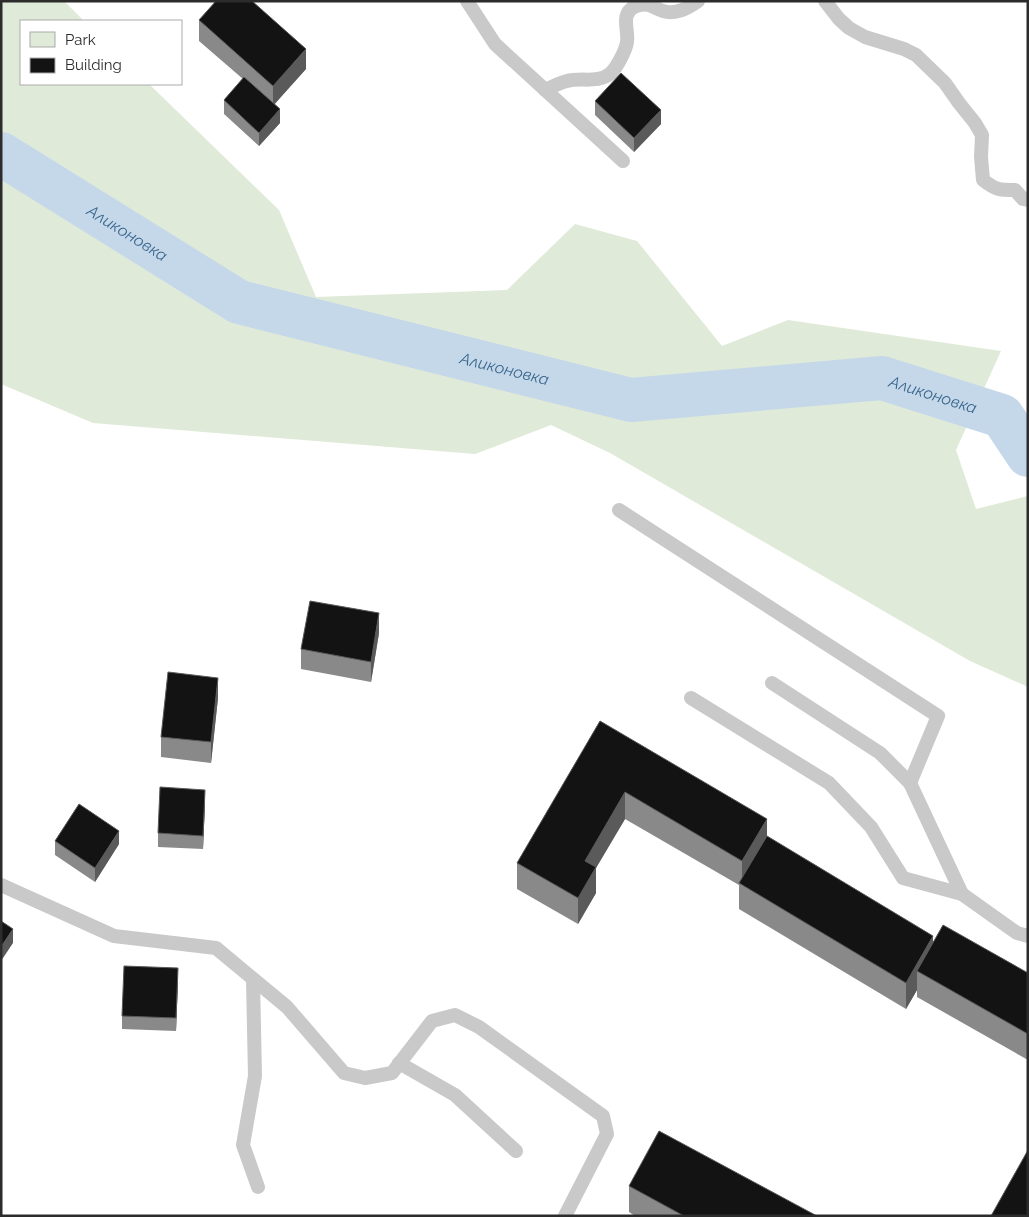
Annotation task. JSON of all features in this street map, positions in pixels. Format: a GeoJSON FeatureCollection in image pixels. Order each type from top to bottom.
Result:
{"type":"FeatureCollection","features":[{"type":"Feature","properties":{"kind":"lane"},"geometry":{"type":"LineString","coordinates":[[467,1],[495,44],[623,161]]}},
{"type":"Feature","properties":{"kind":"lane"},"geometry":{"type":"LineString","coordinates":[[545,90],[568,81],[596,80],[611,73],[624,53],[628,41],[626,28],[627,14],[632,8],[648,5],[664,11],[675,12],[689,8],[698,1]]}},
{"type":"Feature","properties":{"kind":"lane"},"geometry":{"type":"LineString","coordinates":[[825,1],[849,28],[865,37],[904,48],[916,55],[931,68],[976,123],[982,135],[983,180],[993,188],[1015,190],[1023,199],[1028,200]]}},
{"type":"Feature","properties":{"kind":"lane"},"geometry":{"type":"LineString","coordinates":[[619,510],[938,716],[910,783]]}},
{"type":"Feature","properties":{"kind":"lane"},"geometry":{"type":"LineString","coordinates":[[772,683],[880,752],[910,783],[962,894]]}},
{"type":"Feature","properties":{"kind":"lane"},"geometry":{"type":"LineString","coordinates":[[691,698],[829,783],[871,827],[903,878],[962,894],[1017,933],[1028,936]]}},
{"type":"Feature","properties":{"kind":"lane"},"geometry":{"type":"LineString","coordinates":[[1,885],[114,936],[216,948],[287,1007],[344,1073],[365,1078],[392,1073],[432,1022],[455,1015],[479,1027],[603,1116],[607,1134],[565,1216]]}},
{"type":"Feature","properties":{"kind":"lane"},"geometry":{"type":"LineString","coordinates":[[253,978],[255,1076],[242,1145],[258,1186]]}},
{"type":"Feature","properties":{"kind":"lane"},"geometry":{"type":"LineString","coordinates":[[400,1064],[455,1095],[516,1152]]}},
{"type":"Feature","properties":{"kind":"green space"},"geometry":{"type":"Polygon","coordinates":[[[1,1],[64,1],[83,20],[20,20],[20,85],[150,85],[279,210],[316,297],[507,290],[575,224],[637,241],[722,346],[788,320],[1001,351],[956,450],[976,509],[1028,496],[1028,687],[970,661],[610,453],[551,425],[475,454],[93,423],[1,384],[1,1]]]}},
{"type":"Feature","properties":{"kind":"building"},"geometry":{"type":"Polygon","coordinates":[[[216,1],[252,1],[306,49],[273,86],[199,20],[216,1]]]}},
{"type":"Feature","properties":{"kind":"building"},"geometry":{"type":"Polygon","coordinates":[[[621,73],[661,110],[634,138],[595,101],[621,73]]]}},
{"type":"Feature","properties":{"kind":"building"},"geometry":{"type":"Polygon","coordinates":[[[244,77],[280,109],[259,133],[224,100],[244,77]]]}},
{"type":"Feature","properties":{"kind":"building"},"geometry":{"type":"Polygon","coordinates":[[[310,601],[379,613],[371,662],[301,649],[310,601]]]}},
{"type":"Feature","properties":{"kind":"building"},"geometry":{"type":"Polygon","coordinates":[[[168,672],[218,678],[211,742],[161,737],[168,672]]]}},
{"type":"Feature","properties":{"kind":"building"},"geometry":{"type":"Polygon","coordinates":[[[600,721],[767,819],[742,861],[625,792],[585,861],[596,867],[578,898],[517,863],[600,721]]]}},
{"type":"Feature","properties":{"kind":"building"},"geometry":{"type":"Polygon","coordinates":[[[160,787],[205,790],[203,836],[158,833],[160,787]]]}},
{"type":"Feature","properties":{"kind":"building"},"geometry":{"type":"Polygon","coordinates":[[[79,804],[119,831],[95,868],[55,841],[79,804]]]}},
{"type":"Feature","properties":{"kind":"building"},"geometry":{"type":"Polygon","coordinates":[[[767,836],[933,936],[906,983],[739,883],[767,836]]]}},
{"type":"Feature","properties":{"kind":"building"},"geometry":{"type":"Polygon","coordinates":[[[1,921],[13,929],[1,947],[1,921]]]}},
{"type":"Feature","properties":{"kind":"building"},"geometry":{"type":"Polygon","coordinates":[[[943,925],[1028,973],[1028,1034],[917,971],[943,925]]]}},
{"type":"Feature","properties":{"kind":"building"},"geometry":{"type":"Polygon","coordinates":[[[124,966],[178,968],[176,1018],[122,1016],[124,966]]]}},
{"type":"Feature","properties":{"kind":"building"},"geometry":{"type":"Polygon","coordinates":[[[659,1131],[817,1216],[684,1216],[629,1186],[659,1131]]]}},
{"type":"Feature","properties":{"kind":"building"},"geometry":{"type":"Polygon","coordinates":[[[1028,1150],[1028,1216],[991,1216],[1028,1150]]]}},
{"type":"Feature","properties":{"kind":"waterway","name":"Аликоновка"},"geometry":{"type":"LineString","coordinates":[[1,154],[239,302],[631,400],[882,378],[1002,416],[1028,455]]}}]}
